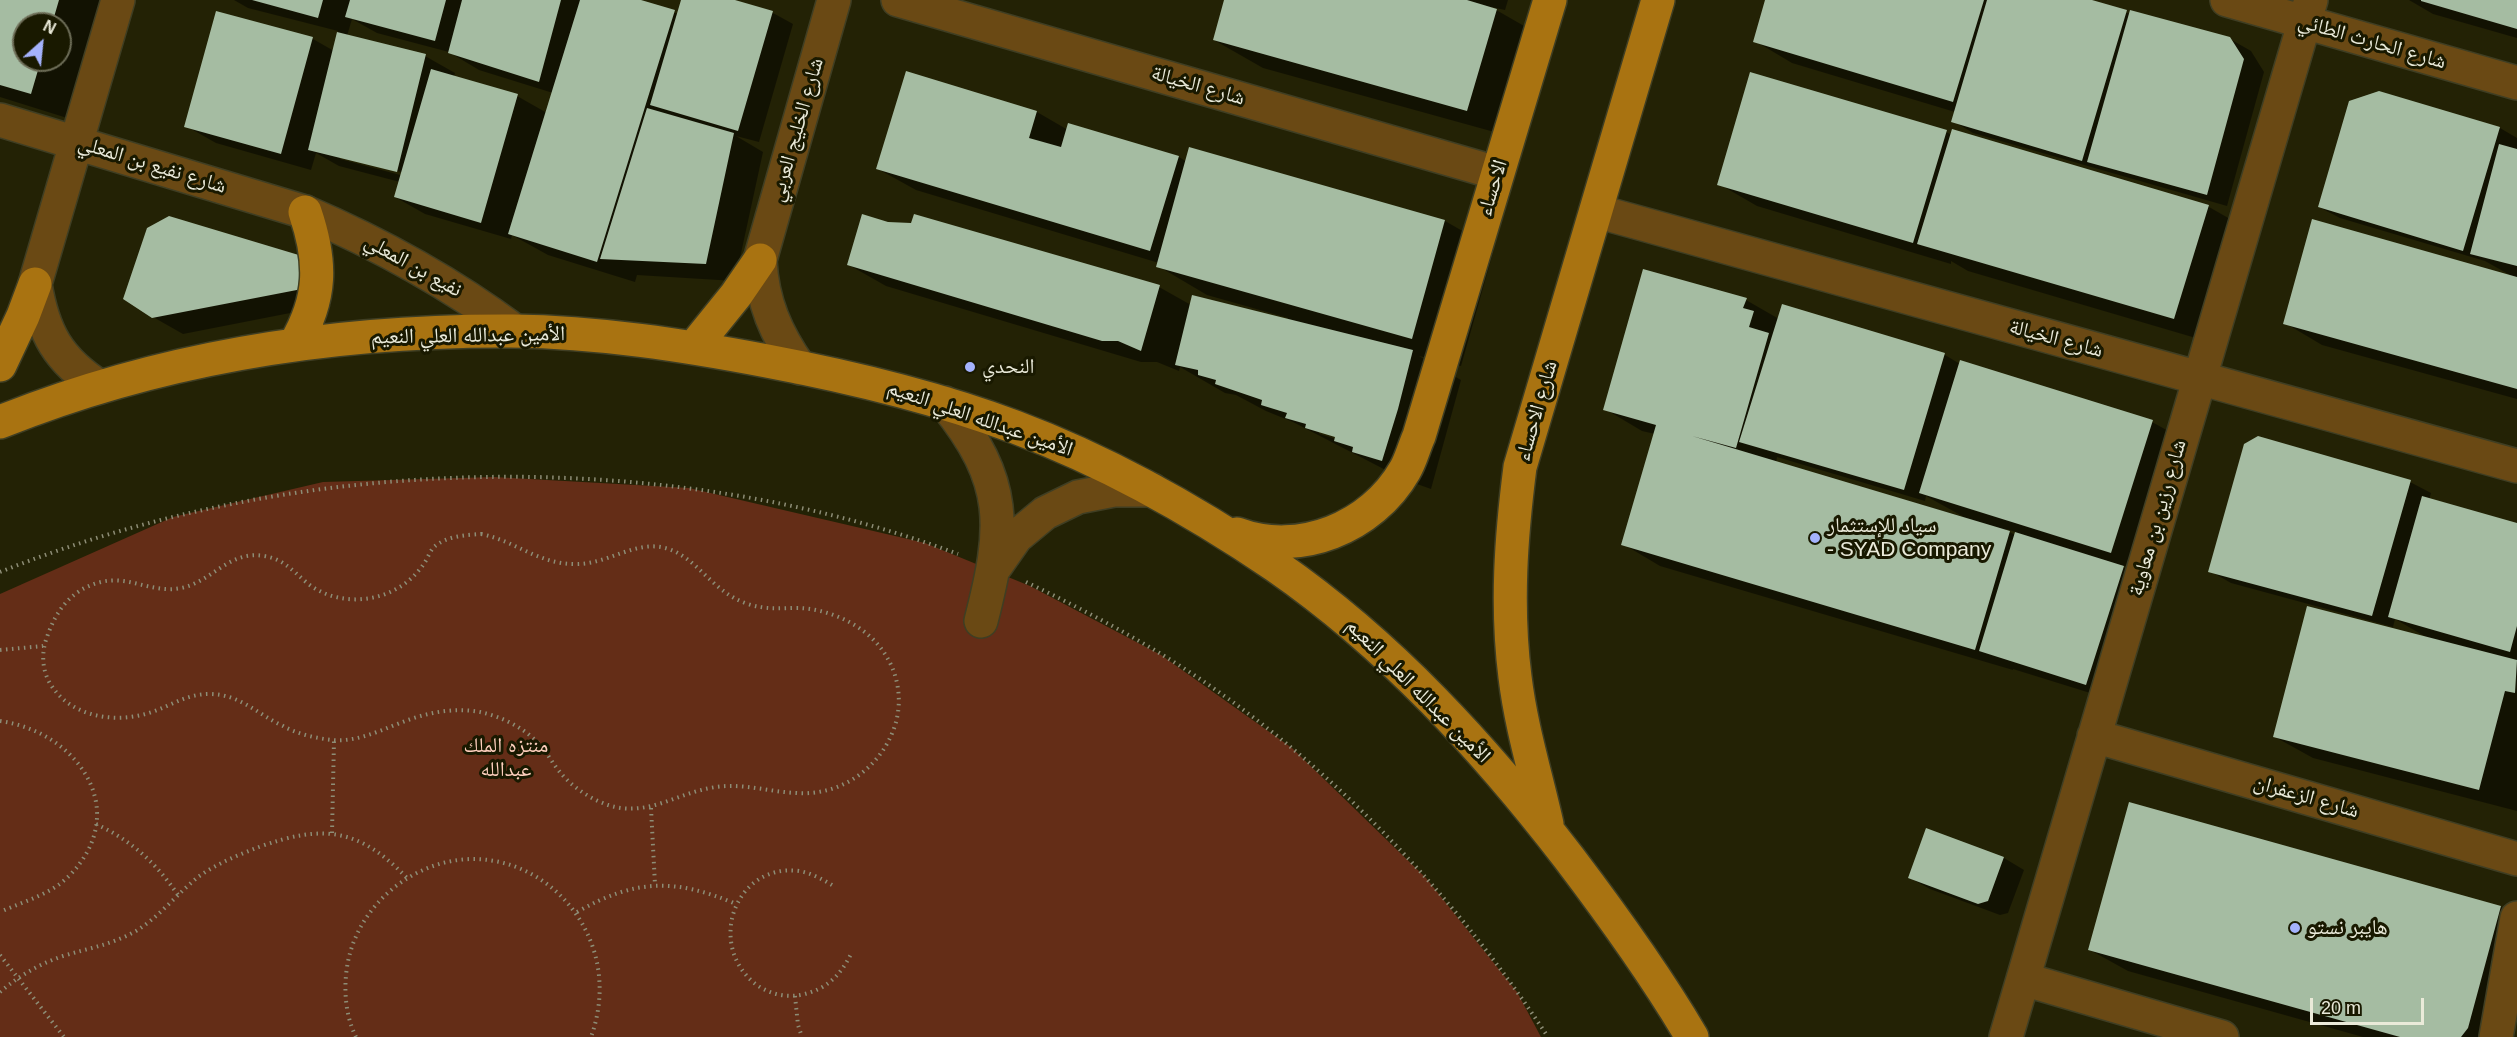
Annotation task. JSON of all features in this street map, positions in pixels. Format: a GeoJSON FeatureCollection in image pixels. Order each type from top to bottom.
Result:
{"type":"FeatureCollection","features":[{"type":"Feature","properties":{"kind":"main road","name":"الاحساء"},"geometry":{"type":"LineString","coordinates":[[1216,527],[1251,539],[1287,543],[1323,537],[1356,522],[1384,499],[1405,470],[1419,436],[1435,375],[1550,0]]}},
{"type":"Feature","properties":{"kind":"main road","name":"شارع الاحساء"},"geometry":{"type":"LineString","coordinates":[[1549,832],[1524,729],[1515,676],[1510,571],[1513,519],[1520,467],[1658,0]]}},
{"type":"Feature","properties":{"kind":"main road"},"geometry":{"type":"LineString","coordinates":[[296,344],[309,321],[316,294],[318,266],[314,239],[304,212]]}},
{"type":"Feature","properties":{"kind":"main road"},"geometry":{"type":"LineString","coordinates":[[694,347],[736,296],[760,260]]}},
{"type":"Feature","properties":{"kind":"main road"},"geometry":{"type":"LineString","coordinates":[[0,365],[35,284]]}},
{"type":"Feature","properties":{"kind":"main road","name":"الأمين عبدالله العلي النعيم"},"geometry":{"type":"LineString","coordinates":[[0,422],[100,387],[197,362],[296,344],[405,333],[515,331],[605,337],[694,347],[874,383],[945,403],[1016,427],[1085,456],[1152,490],[1216,527],[1280,569],[1340,614],[1397,665],[1451,718],[1549,832],[1638,950],[1692,1037]]}},
{"type":"Feature","properties":{"kind":"street"},"geometry":{"type":"LineString","coordinates":[[100,387],[79,374],[61,355],[48,333],[39,310],[35,284],[118,0]]}},
{"type":"Feature","properties":{"kind":"street","name":"شارع الخليج العربي"},"geometry":{"type":"LineString","coordinates":[[760,260],[834,0]]}},
{"type":"Feature","properties":{"kind":"street","name":"شارع الخيالة"},"geometry":{"type":"LineString","coordinates":[[898,0],[1497,172]]}},
{"type":"Feature","properties":{"kind":"street","name":"شارع الحارث الطائي"},"geometry":{"type":"LineString","coordinates":[[2228,0],[2308,11],[2517,83]]}},
{"type":"Feature","properties":{"kind":"street","name":"شارع رزين بن معاوية"},"geometry":{"type":"LineString","coordinates":[[2006,1037],[2308,11]]}},
{"type":"Feature","properties":{"kind":"street","name":"شارع نفيع بن المعلي"},"geometry":{"type":"LineString","coordinates":[[0,120],[304,212]]}},
{"type":"Feature","properties":{"kind":"street","name":"نفيع بن المعلي"},"geometry":{"type":"LineString","coordinates":[[304,212],[349,231],[435,276],[515,331]]}},
{"type":"Feature","properties":{"kind":"street","name":"شارع الخيالة"},"geometry":{"type":"LineString","coordinates":[[1596,212],[2517,466]]}},
{"type":"Feature","properties":{"kind":"street"},"geometry":{"type":"LineString","coordinates":[[760,260],[767,306],[775,328],[800,368]]}},
{"type":"Feature","properties":{"kind":"street"},"geometry":{"type":"LineString","coordinates":[[945,403],[968,431],[985,462],[995,497],[998,532],[995,567],[981,621]]}},
{"type":"Feature","properties":{"kind":"street"},"geometry":{"type":"LineString","coordinates":[[995,567],[1016,537],[1045,513],[1078,497],[1114,489],[1152,490]]}},
{"type":"Feature","properties":{"kind":"street","name":"شارع الزعفران"},"geometry":{"type":"LineString","coordinates":[[2094,736],[2517,859]]}},
{"type":"Feature","properties":{"kind":"street"},"geometry":{"type":"LineString","coordinates":[[2496,1037],[2517,918]]}},
{"type":"Feature","properties":{"kind":"street"},"geometry":{"type":"LineString","coordinates":[[2023,979],[2222,1037]]}},
{"type":"Feature","properties":{"kind":"path"},"geometry":{"type":"LineString","coordinates":[[0,572],[43,555],[128,529],[217,508],[305,492],[382,483],[483,478],[571,478],[650,484],[748,498],[830,514],[913,537],[995,567],[1074,605],[1150,647],[1223,695],[1292,749],[1357,807],[1418,870],[1472,933],[1523,999],[1548,1037]]}},
{"type":"Feature","properties":{"kind":"path"},"geometry":{"type":"LineString","coordinates":[[481,534],[508,542],[536,558],[574,565],[608,560],[649,545],[662,546],[687,559],[723,593],[739,601],[776,610],[797,608],[835,616],[870,635],[883,650],[893,668],[898,687],[899,708],[895,728],[872,765],[838,787],[800,794],[752,785],[723,786],[700,789],[651,808],[634,810],[610,806],[572,785],[558,771],[534,738],[498,717],[478,712],[452,711],[426,714],[359,738],[334,740],[292,730],[252,706],[221,695],[204,694],[187,697],[152,712],[132,717],[94,715],[75,708],[54,690],[47,678],[43,662],[44,646],[57,613],[68,599],[82,588],[99,582],[127,580],[154,588],[170,590],[185,588],[198,583],[224,564],[240,557],[258,555],[277,559],[293,568],[307,583],[323,593],[342,599],[363,599],[382,595],[401,587],[414,576],[433,548],[448,539],[464,535],[481,534]]}},
{"type":"Feature","properties":{"kind":"path"},"geometry":{"type":"LineString","coordinates":[[0,650],[44,646]]}},
{"type":"Feature","properties":{"kind":"path"},"geometry":{"type":"LineString","coordinates":[[0,721],[43,734],[74,757],[93,790],[97,809],[96,824],[90,846],[81,864],[53,889],[0,912]]}},
{"type":"Feature","properties":{"kind":"path"},"geometry":{"type":"LineString","coordinates":[[332,833],[334,740]]}},
{"type":"Feature","properties":{"kind":"path"},"geometry":{"type":"LineString","coordinates":[[651,808],[654,885]]}},
{"type":"Feature","properties":{"kind":"path"},"geometry":{"type":"LineString","coordinates":[[96,824],[116,833],[151,860],[178,895]]}},
{"type":"Feature","properties":{"kind":"path"},"geometry":{"type":"LineString","coordinates":[[0,992],[17,978],[40,965],[115,942],[138,929],[200,876],[224,862],[250,850],[306,834],[332,833],[362,842],[387,857],[407,878]]}},
{"type":"Feature","properties":{"kind":"path"},"geometry":{"type":"LineString","coordinates":[[356,1037],[346,1001],[346,972],[352,943],[366,918],[384,895],[407,878],[432,866],[458,861],[486,860],[512,866],[537,876],[558,892],[577,912],[590,936],[598,962],[601,990],[598,1017],[591,1037]]}},
{"type":"Feature","properties":{"kind":"path"},"geometry":{"type":"LineString","coordinates":[[832,885],[817,876],[798,871],[780,872],[762,878],[747,889],[736,904],[730,922],[730,941],[735,959],[745,975],[759,987],[776,994],[795,996],[813,993],[830,983],[843,970],[851,954]]}},
{"type":"Feature","properties":{"kind":"path"},"geometry":{"type":"LineString","coordinates":[[577,912],[600,899],[627,890],[654,885],[683,886],[710,893],[736,904]]}},
{"type":"Feature","properties":{"kind":"path"},"geometry":{"type":"LineString","coordinates":[[0,956],[64,1037]]}},
{"type":"Feature","properties":{"kind":"path"},"geometry":{"type":"LineString","coordinates":[[795,996],[798,1025],[802,1037]]}},
{"type":"Feature","properties":{"kind":"green space","name":"منتزه الملك عبدالله"},"geometry":{"type":"Polygon","coordinates":[[[494,477],[689,488],[925,543],[1030,586],[1161,655],[1292,748],[1426,878],[1517,992],[1541,1037],[0,1037],[0,594],[173,517],[323,482],[494,477]]]}},
{"type":"Feature","properties":{"kind":"building"},"geometry":{"type":"Polygon","coordinates":[[[0,0],[59,0],[56,12],[12,12],[12,72],[37,72],[31,94],[0,85],[0,0]]]}},
{"type":"Feature","properties":{"kind":"building"},"geometry":{"type":"Polygon","coordinates":[[[252,0],[323,0],[318,18],[252,0]]]}},
{"type":"Feature","properties":{"kind":"building"},"geometry":{"type":"Polygon","coordinates":[[[350,0],[446,0],[435,41],[345,17],[350,0]]]}},
{"type":"Feature","properties":{"kind":"building"},"geometry":{"type":"Polygon","coordinates":[[[462,0],[561,0],[539,82],[448,53],[462,0]]]}},
{"type":"Feature","properties":{"kind":"building"},"geometry":{"type":"Polygon","coordinates":[[[580,0],[641,0],[675,10],[597,262],[508,234],[580,0]]]}},
{"type":"Feature","properties":{"kind":"building"},"geometry":{"type":"Polygon","coordinates":[[[681,0],[735,0],[773,11],[738,131],[650,105],[681,0]]]}},
{"type":"Feature","properties":{"kind":"building"},"geometry":{"type":"Polygon","coordinates":[[[1224,0],[1467,0],[1497,9],[1467,111],[1213,40],[1224,0]]]}},
{"type":"Feature","properties":{"kind":"building"},"geometry":{"type":"Polygon","coordinates":[[[1765,0],[1984,0],[1953,102],[1753,42],[1765,0]]]}},
{"type":"Feature","properties":{"kind":"building"},"geometry":{"type":"Polygon","coordinates":[[[1987,0],[2092,0],[2127,10],[2082,161],[1951,122],[1987,0]]]}},
{"type":"Feature","properties":{"kind":"building"},"geometry":{"type":"Polygon","coordinates":[[[2517,0],[2517,29],[2421,1],[2517,0]]]}},
{"type":"Feature","properties":{"kind":"building"},"geometry":{"type":"Polygon","coordinates":[[[2130,10],[2230,37],[2244,59],[2207,195],[2087,162],[2130,10]]]}},
{"type":"Feature","properties":{"kind":"building"},"geometry":{"type":"Polygon","coordinates":[[[216,11],[313,37],[281,154],[184,127],[216,11]]]}},
{"type":"Feature","properties":{"kind":"building"},"geometry":{"type":"Polygon","coordinates":[[[337,32],[426,54],[397,172],[308,150],[337,32]]]}},
{"type":"Feature","properties":{"kind":"building"},"geometry":{"type":"Polygon","coordinates":[[[431,69],[518,94],[481,223],[394,197],[431,69]]]}},
{"type":"Feature","properties":{"kind":"building"},"geometry":{"type":"Polygon","coordinates":[[[906,71],[1037,111],[1029,138],[1061,147],[1068,123],[1179,156],[1150,251],[876,169],[906,71]]]}},
{"type":"Feature","properties":{"kind":"building"},"geometry":{"type":"Polygon","coordinates":[[[1750,72],[1947,130],[1913,243],[1717,185],[1750,72]]]}},
{"type":"Feature","properties":{"kind":"building"},"geometry":{"type":"Polygon","coordinates":[[[2379,91],[2500,127],[2463,251],[2318,207],[2349,101],[2379,91]]]}},
{"type":"Feature","properties":{"kind":"building"},"geometry":{"type":"Polygon","coordinates":[[[647,108],[734,133],[706,264],[600,259],[647,108]]]}},
{"type":"Feature","properties":{"kind":"building"},"geometry":{"type":"Polygon","coordinates":[[[1952,129],[2209,205],[2174,319],[1917,244],[1952,129]]]}},
{"type":"Feature","properties":{"kind":"building"},"geometry":{"type":"Polygon","coordinates":[[[2499,144],[2517,149],[2517,266],[2470,254],[2499,144]]]}},
{"type":"Feature","properties":{"kind":"building"},"geometry":{"type":"Polygon","coordinates":[[[1189,147],[1445,220],[1412,339],[1156,267],[1189,147]]]}},
{"type":"Feature","properties":{"kind":"building"},"geometry":{"type":"Polygon","coordinates":[[[862,214],[888,222],[911,223],[914,214],[1160,285],[1141,351],[1118,341],[1102,341],[847,265],[862,214]]]}},
{"type":"Feature","properties":{"kind":"building"},"geometry":{"type":"Polygon","coordinates":[[[169,216],[302,256],[302,289],[152,318],[123,299],[147,228],[169,216]]]}},
{"type":"Feature","properties":{"kind":"building"},"geometry":{"type":"Polygon","coordinates":[[[2312,219],[2517,277],[2517,389],[2283,324],[2312,219]]]}},
{"type":"Feature","properties":{"kind":"building","name":"سياد للإستثمار - SYAD Company"},"geometry":{"type":"Polygon","coordinates":[[[1643,269],[1747,298],[1743,308],[1754,311],[1749,327],[1769,333],[1736,448],[1692,436],[2010,531],[1975,650],[1621,545],[1656,425],[1603,410],[1643,269]]]}},
{"type":"Feature","properties":{"kind":"building"},"geometry":{"type":"Polygon","coordinates":[[[1192,295],[1413,350],[1382,461],[1352,452],[1353,447],[1334,441],[1335,437],[1305,428],[1306,424],[1285,418],[1287,413],[1261,405],[1262,400],[1215,384],[1216,380],[1198,375],[1198,370],[1175,365],[1192,295]]]}},
{"type":"Feature","properties":{"kind":"building"},"geometry":{"type":"Polygon","coordinates":[[[1782,304],[1945,353],[1904,490],[1739,442],[1782,304]]]}},
{"type":"Feature","properties":{"kind":"building"},"geometry":{"type":"Polygon","coordinates":[[[1960,360],[2153,420],[2111,553],[1919,493],[1960,360]]]}},
{"type":"Feature","properties":{"kind":"building"},"geometry":{"type":"Polygon","coordinates":[[[2258,436],[2411,480],[2372,616],[2208,572],[2244,444],[2258,436]]]}},
{"type":"Feature","properties":{"kind":"building"},"geometry":{"type":"Polygon","coordinates":[[[2422,496],[2517,523],[2517,626],[2510,652],[2388,617],[2422,496]]]}},
{"type":"Feature","properties":{"kind":"building"},"geometry":{"type":"Polygon","coordinates":[[[2015,532],[2124,566],[2086,685],[1979,651],[2015,532]]]}},
{"type":"Feature","properties":{"kind":"building"},"geometry":{"type":"Polygon","coordinates":[[[2307,606],[2517,660],[2515,693],[2505,691],[2479,790],[2273,737],[2307,606]]]}},
{"type":"Feature","properties":{"kind":"building","name":"هايبر نستو"},"geometry":{"type":"Polygon","coordinates":[[[2129,802],[2501,906],[2468,1028],[2461,1037],[2400,1037],[2088,950],[2129,802]]]}},
{"type":"Feature","properties":{"kind":"building"},"geometry":{"type":"Polygon","coordinates":[[[1926,828],[2004,857],[1988,901],[1978,904],[1908,878],[1926,828]]]}},
{"type":"Feature","properties":{"kind":"place","name":"النحدي"},"geometry":{"type":"Point","coordinates":[970,367]}},
{"type":"Feature","properties":{"kind":"place","name":"سياد للإستثمار - SYAD Company"},"geometry":{"type":"Point","coordinates":[1815,538]}},
{"type":"Feature","properties":{"kind":"place","name":"هايبر نستو"},"geometry":{"type":"Point","coordinates":[2295,928]}}]}
